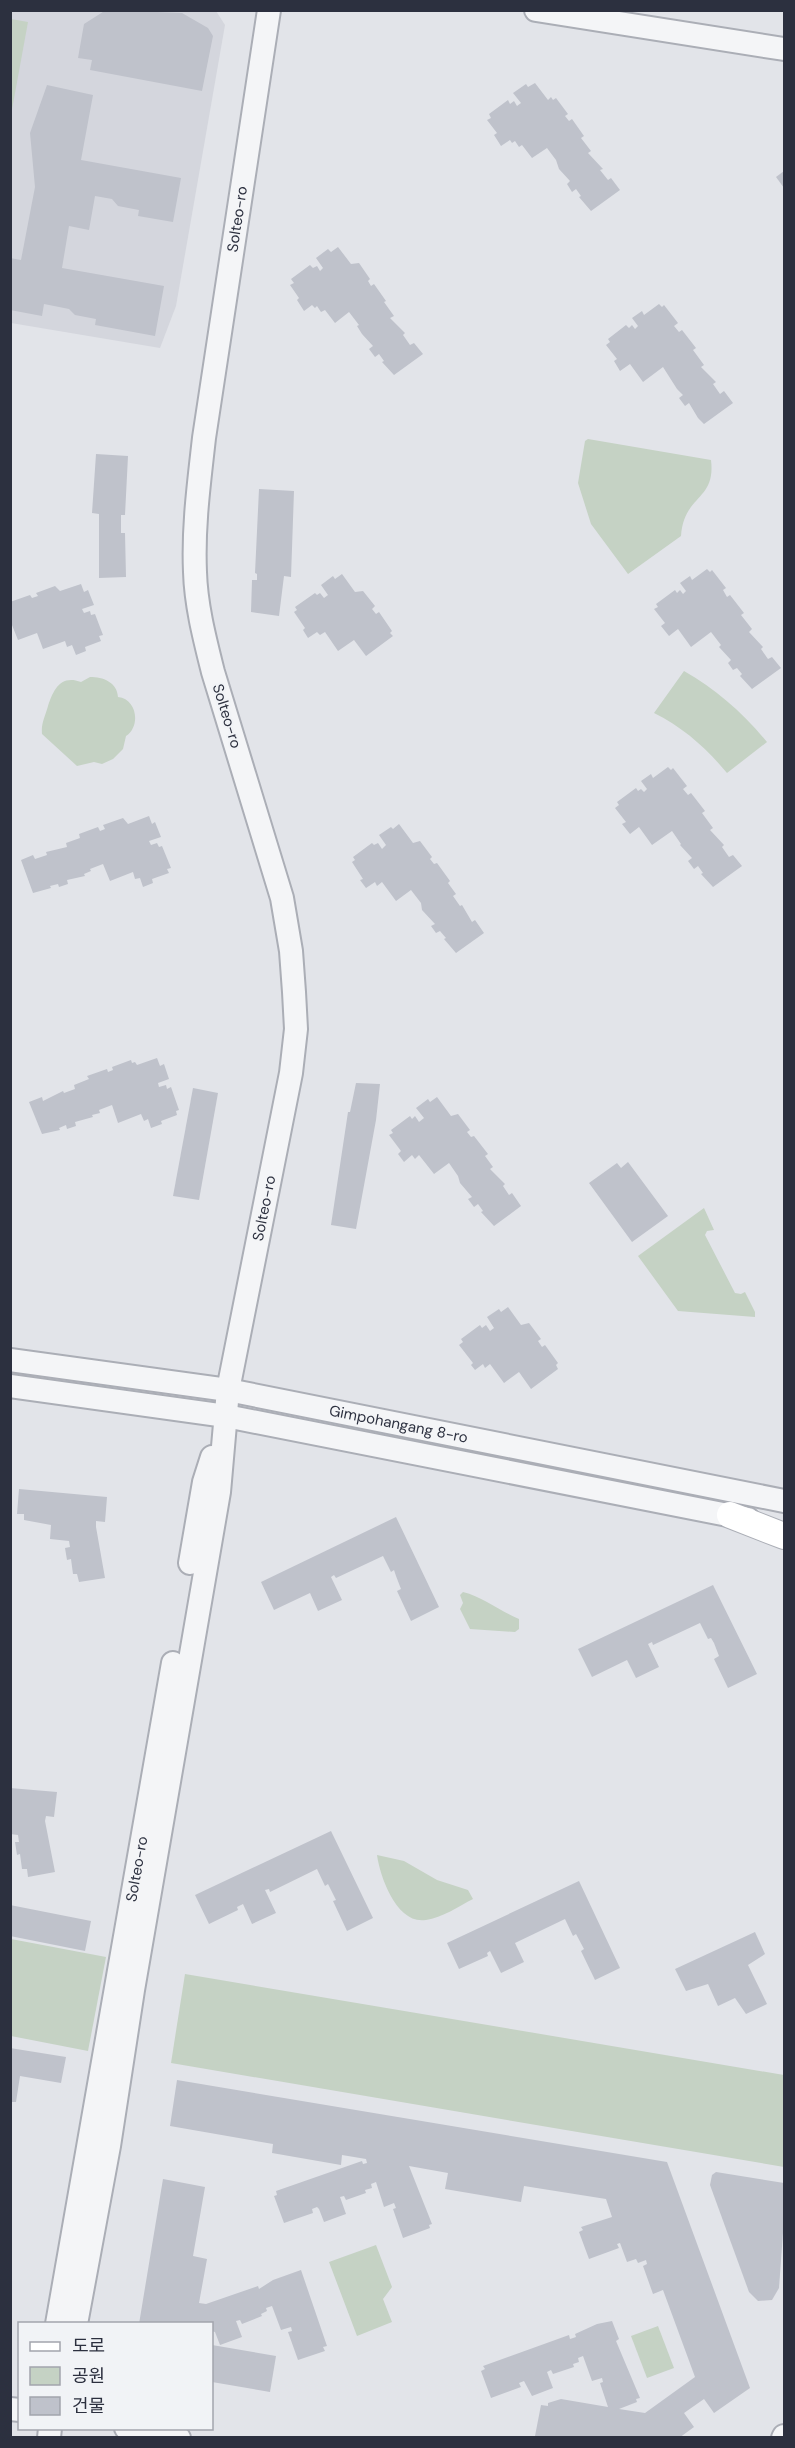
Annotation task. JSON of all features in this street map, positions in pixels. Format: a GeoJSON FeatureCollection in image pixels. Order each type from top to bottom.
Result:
{"type":"FeatureCollection","features":[{"type":"Feature","properties":{"kind":"main road"},"geometry":{"type":"LineString","coordinates":[[731,1503],[784,1536]]}},
{"type":"Feature","properties":{"kind":"street","name":"Solteo-ro"},"geometry":{"type":"LineString","coordinates":[[76,2322],[109,2146],[133,1990],[219,1492],[228,1390],[289,1082],[296,1029],[291,951],[282,898],[204,635],[195,573],[195,531],[204,438],[269,10]]}},
{"type":"Feature","properties":{"kind":"street"},"geometry":{"type":"LineString","coordinates":[[536,10],[784,49]]}},
{"type":"Feature","properties":{"kind":"street","name":"Gimpohangang 8-ro"},"geometry":{"type":"LineString","coordinates":[[10,1360],[228,1390],[731,1503],[784,1527]]}},
{"type":"Feature","properties":{"kind":"street","name":"Gimpohangang 8-ro"},"geometry":{"type":"LineString","coordinates":[[10,1386],[226,1416],[731,1503],[784,1501]]}},
{"type":"Feature","properties":{"kind":"street","name":"Solteo-ro"},"geometry":{"type":"LineString","coordinates":[[57,2322],[204,1482],[226,1416]]}},
{"type":"Feature","properties":{"kind":"street"},"geometry":{"type":"LineString","coordinates":[[731,1503],[784,1492]]}},
{"type":"Feature","properties":{"kind":"street"},"geometry":{"type":"LineString","coordinates":[[137,2430],[179,2438]]}},
{"type":"Feature","properties":{"kind":"shaded area"},"geometry":{"type":"Polygon","coordinates":[[[10,11],[216,11],[225,25],[176,306],[160,348],[11,323],[10,11]]]}},
{"type":"Feature","properties":{"kind":"green space"},"geometry":{"type":"Polygon","coordinates":[[[10,19],[28,22],[11,115],[10,19]]]}},
{"type":"Feature","properties":{"kind":"green space"},"geometry":{"type":"Polygon","coordinates":[[[588,439],[711,460],[709,483],[688,512],[683,522],[681,536],[628,574],[591,524],[578,483],[585,441],[588,439]]]}},
{"type":"Feature","properties":{"kind":"green space"},"geometry":{"type":"Polygon","coordinates":[[[684,671],[728,702],[767,742],[727,773],[694,739],[654,713],[684,671]]]}},
{"type":"Feature","properties":{"kind":"green space"},"geometry":{"type":"Polygon","coordinates":[[[90,677],[104,679],[112,684],[118,697],[124,699],[133,708],[135,720],[131,732],[126,736],[123,749],[113,759],[102,764],[94,762],[77,766],[42,734],[42,727],[50,700],[58,685],[68,680],[81,682],[90,677]]]}},
{"type":"Feature","properties":{"kind":"green space"},"geometry":{"type":"Polygon","coordinates":[[[704,1208],[714,1230],[707,1231],[705,1235],[735,1293],[745,1292],[755,1312],[755,1317],[678,1311],[638,1256],[704,1208]]]}},
{"type":"Feature","properties":{"kind":"green space"},"geometry":{"type":"Polygon","coordinates":[[[463,1592],[478,1597],[519,1619],[519,1629],[515,1632],[470,1629],[460,1609],[463,1603],[460,1595],[463,1592]]]}},
{"type":"Feature","properties":{"kind":"green space"},"geometry":{"type":"Polygon","coordinates":[[[377,1855],[404,1861],[437,1880],[468,1890],[473,1899],[438,1917],[416,1920],[407,1915],[392,1898],[386,1887],[377,1855]]]}},
{"type":"Feature","properties":{"kind":"green space"},"geometry":{"type":"Polygon","coordinates":[[[11,1939],[106,1957],[88,2051],[11,2036],[11,1939]]]}},
{"type":"Feature","properties":{"kind":"green space"},"geometry":{"type":"Polygon","coordinates":[[[185,1974],[784,2075],[784,2167],[171,2063],[185,1974]]]}},
{"type":"Feature","properties":{"kind":"green space"},"geometry":{"type":"Polygon","coordinates":[[[376,2245],[392,2287],[383,2299],[392,2322],[357,2336],[329,2262],[376,2245]]]}},
{"type":"Feature","properties":{"kind":"green space"},"geometry":{"type":"Polygon","coordinates":[[[658,2326],[674,2368],[647,2378],[631,2336],[658,2326]]]}},
{"type":"Feature","properties":{"kind":"building"},"geometry":{"type":"Polygon","coordinates":[[[106,10],[182,13],[208,28],[213,36],[202,91],[90,70],[92,60],[78,58],[84,24],[106,10]]]}},
{"type":"Feature","properties":{"kind":"building"},"geometry":{"type":"Polygon","coordinates":[[[535,83],[548,100],[551,97],[553,100],[556,98],[568,114],[565,116],[569,121],[572,119],[584,136],[581,138],[591,151],[588,153],[603,169],[600,170],[608,180],[611,178],[620,190],[591,211],[579,197],[581,196],[576,189],[572,192],[567,184],[570,181],[559,169],[556,160],[547,148],[532,158],[522,145],[519,147],[515,141],[512,143],[510,140],[501,146],[494,135],[497,133],[487,120],[491,118],[489,114],[508,100],[510,104],[514,101],[517,106],[521,103],[513,93],[526,84],[528,87],[535,83]]]}},
{"type":"Feature","properties":{"kind":"building"},"geometry":{"type":"Polygon","coordinates":[[[47,85],[93,95],[81,160],[181,178],[173,222],[138,216],[139,210],[118,206],[112,199],[95,196],[89,230],[69,226],[62,268],[164,286],[155,336],[95,325],[96,319],[75,315],[69,309],[44,304],[42,316],[10,310],[10,258],[21,260],[35,187],[30,133],[47,85]]]}},
{"type":"Feature","properties":{"kind":"building"},"geometry":{"type":"Polygon","coordinates":[[[784,171],[784,188],[776,177],[784,171]]]}},
{"type":"Feature","properties":{"kind":"building"},"geometry":{"type":"Polygon","coordinates":[[[338,247],[351,264],[359,263],[370,279],[368,281],[371,286],[374,284],[386,301],[384,302],[394,316],[390,318],[405,333],[403,335],[410,345],[414,343],[423,354],[394,375],[382,362],[384,361],[379,354],[375,357],[369,349],[373,346],[362,334],[357,326],[359,325],[349,312],[335,323],[325,310],[321,312],[317,306],[315,308],[312,305],[304,311],[290,285],[294,283],[291,279],[310,265],[313,268],[317,266],[320,271],[323,268],[316,258],[328,249],[331,252],[338,247]]]}},
{"type":"Feature","properties":{"kind":"building"},"geometry":{"type":"Polygon","coordinates":[[[659,304],[662,307],[664,305],[678,323],[674,326],[679,332],[682,330],[696,348],[693,350],[704,365],[701,367],[716,382],[713,384],[720,394],[724,391],[733,403],[704,424],[689,403],[685,406],[679,398],[683,395],[663,367],[643,382],[630,364],[620,371],[614,361],[617,359],[606,345],[610,342],[608,339],[626,325],[629,328],[632,325],[635,329],[638,326],[632,318],[642,311],[644,315],[659,304]]]}},
{"type":"Feature","properties":{"kind":"building"},"geometry":{"type":"Polygon","coordinates":[[[96,454],[128,456],[125,515],[121,515],[121,533],[125,533],[126,577],[99,578],[99,514],[92,513],[96,454]]]}},
{"type":"Feature","properties":{"kind":"building"},"geometry":{"type":"Polygon","coordinates":[[[259,489],[294,491],[291,577],[284,576],[279,616],[251,612],[252,580],[257,580],[255,573],[259,489]]]}},
{"type":"Feature","properties":{"kind":"building"},"geometry":{"type":"Polygon","coordinates":[[[707,569],[710,572],[712,570],[726,588],[723,590],[727,597],[730,595],[744,613],[741,615],[752,629],[749,632],[763,647],[761,649],[768,659],[772,657],[781,668],[752,689],[740,676],[742,674],[737,668],[733,670],[728,663],[731,660],[719,647],[721,645],[711,632],[691,647],[678,629],[669,636],[661,626],[665,623],[654,609],[658,607],[656,604],[675,590],[677,593],[680,590],[683,594],[686,591],[680,583],[690,576],[692,580],[707,569]]]}},
{"type":"Feature","properties":{"kind":"building"},"geometry":{"type":"Polygon","coordinates":[[[342,574],[355,592],[363,591],[375,606],[372,609],[376,614],[379,612],[392,631],[390,633],[393,636],[366,656],[354,640],[338,651],[325,632],[320,635],[317,632],[308,638],[303,630],[305,628],[294,612],[297,610],[295,607],[315,593],[317,595],[320,593],[324,598],[328,595],[321,585],[333,576],[335,579],[342,574]]]}},
{"type":"Feature","properties":{"kind":"building"},"geometry":{"type":"Polygon","coordinates":[[[81,584],[84,592],[88,590],[94,605],[82,609],[84,613],[90,611],[91,615],[95,614],[103,635],[99,636],[101,641],[85,647],[86,651],[76,655],[72,645],[67,647],[65,641],[43,649],[37,633],[18,640],[10,620],[10,602],[30,595],[32,598],[38,596],[36,593],[55,586],[60,591],[81,584]]]}},
{"type":"Feature","properties":{"kind":"building"},"geometry":{"type":"Polygon","coordinates":[[[668,767],[671,770],[673,768],[687,786],[683,789],[688,795],[691,793],[705,811],[702,813],[713,828],[710,830],[724,845],[722,847],[729,857],[733,855],[742,866],[713,887],[701,874],[703,873],[698,866],[694,869],[688,861],[692,858],[680,845],[672,831],[652,845],[639,827],[630,834],[622,824],[626,822],[615,808],[619,805],[617,802],[636,788],[644,792],[647,789],[641,781],[651,774],[653,778],[668,767]]]}},
{"type":"Feature","properties":{"kind":"building"},"geometry":{"type":"Polygon","coordinates":[[[149,816],[152,824],[155,822],[161,837],[149,841],[151,845],[157,843],[159,847],[162,846],[171,868],[167,869],[169,873],[152,879],[153,883],[143,887],[140,878],[135,879],[133,872],[110,881],[103,864],[90,869],[91,871],[84,874],[85,876],[67,880],[68,884],[59,887],[58,884],[50,886],[51,888],[33,893],[21,860],[33,855],[35,859],[47,855],[46,852],[67,847],[66,843],[80,838],[79,834],[98,827],[100,831],[105,829],[103,825],[123,818],[128,824],[149,816]]]}},
{"type":"Feature","properties":{"kind":"building"},"geometry":{"type":"Polygon","coordinates":[[[399,824],[413,843],[420,841],[432,857],[430,859],[434,864],[437,863],[450,881],[448,883],[456,894],[453,896],[460,906],[462,905],[472,922],[475,920],[484,933],[456,953],[440,931],[436,933],[431,926],[435,924],[422,910],[421,903],[411,890],[396,901],[382,882],[377,886],[375,882],[366,888],[352,862],[355,860],[353,857],[372,843],[374,845],[378,843],[382,849],[386,845],[379,835],[399,824]]]}},
{"type":"Feature","properties":{"kind":"building"},"geometry":{"type":"Polygon","coordinates":[[[157,1058],[160,1066],[164,1064],[169,1079],[158,1083],[159,1087],[166,1085],[167,1089],[171,1087],[179,1110],[176,1111],[177,1115],[151,1128],[148,1119],[144,1121],[141,1114],[118,1123],[112,1105],[99,1110],[100,1113],[92,1115],[93,1117],[75,1122],[76,1126],[67,1129],[66,1125],[59,1128],[60,1130],[42,1134],[29,1102],[42,1097],[43,1101],[63,1091],[64,1093],[75,1089],[74,1085],[89,1079],[87,1076],[107,1069],[108,1072],[113,1070],[112,1067],[131,1060],[137,1065],[157,1058]]]}},
{"type":"Feature","properties":{"kind":"building"},"geometry":{"type":"Polygon","coordinates":[[[356,1083],[380,1084],[376,1120],[356,1229],[331,1225],[348,1112],[350,1112],[356,1083]]]}},
{"type":"Feature","properties":{"kind":"building"},"geometry":{"type":"Polygon","coordinates":[[[193,1088],[218,1093],[199,1200],[173,1196],[193,1088]]]}},
{"type":"Feature","properties":{"kind":"building"},"geometry":{"type":"Polygon","coordinates":[[[437,1097],[451,1116],[458,1114],[470,1130],[467,1132],[471,1137],[474,1136],[488,1154],[485,1156],[493,1167],[490,1169],[505,1184],[503,1186],[509,1195],[512,1193],[521,1206],[494,1226],[481,1212],[483,1211],[478,1204],[474,1207],[468,1199],[472,1197],[460,1183],[449,1163],[434,1174],[419,1155],[415,1159],[412,1155],[404,1162],[398,1154],[401,1151],[389,1135],[393,1133],[391,1130],[410,1116],[412,1119],[415,1116],[419,1122],[424,1118],[416,1108],[428,1099],[430,1102],[437,1097]]]}},
{"type":"Feature","properties":{"kind":"building"},"geometry":{"type":"Polygon","coordinates":[[[628,1162],[668,1216],[632,1242],[589,1183],[617,1163],[621,1168],[628,1162]]]}},
{"type":"Feature","properties":{"kind":"building"},"geometry":{"type":"Polygon","coordinates":[[[508,1307],[521,1325],[529,1323],[541,1339],[538,1341],[542,1347],[545,1345],[558,1363],[556,1365],[558,1369],[531,1389],[519,1372],[504,1383],[490,1364],[485,1368],[483,1364],[475,1370],[471,1365],[473,1363],[459,1345],[463,1342],[461,1339],[480,1325],[482,1328],[486,1325],[490,1331],[494,1328],[487,1317],[499,1309],[501,1312],[508,1307]]]}},
{"type":"Feature","properties":{"kind":"building"},"geometry":{"type":"Polygon","coordinates":[[[19,1489],[107,1497],[105,1522],[96,1521],[105,1578],[79,1582],[77,1574],[73,1574],[71,1559],[67,1560],[65,1548],[70,1547],[69,1541],[50,1539],[51,1525],[24,1520],[24,1514],[17,1514],[19,1489]]]}},
{"type":"Feature","properties":{"kind":"building"},"geometry":{"type":"Polygon","coordinates":[[[396,1517],[439,1607],[411,1621],[397,1591],[401,1589],[394,1570],[391,1572],[383,1556],[336,1578],[334,1575],[331,1577],[342,1600],[318,1611],[310,1593],[274,1610],[261,1582],[396,1517]]]}},
{"type":"Feature","properties":{"kind":"building"},"geometry":{"type":"Polygon","coordinates":[[[713,1585],[757,1674],[728,1688],[714,1659],[719,1656],[714,1643],[711,1638],[708,1639],[700,1623],[653,1645],[652,1642],[648,1644],[659,1667],[636,1678],[627,1660],[592,1677],[578,1649],[713,1585]]]}},
{"type":"Feature","properties":{"kind":"building"},"geometry":{"type":"Polygon","coordinates":[[[10,1788],[57,1792],[54,1817],[46,1816],[45,1821],[55,1872],[28,1877],[27,1869],[22,1869],[20,1854],[17,1855],[15,1842],[19,1842],[18,1835],[10,1834],[10,1788]]]}},
{"type":"Feature","properties":{"kind":"building"},"geometry":{"type":"Polygon","coordinates":[[[331,1831],[373,1918],[347,1931],[333,1901],[336,1900],[328,1884],[325,1886],[317,1869],[270,1892],[269,1889],[265,1890],[276,1913],[252,1924],[243,1904],[237,1907],[238,1910],[209,1924],[195,1895],[331,1831]]]}},
{"type":"Feature","properties":{"kind":"building"},"geometry":{"type":"Polygon","coordinates":[[[579,1881],[620,1968],[595,1980],[581,1951],[584,1949],[576,1934],[573,1936],[565,1919],[515,1943],[524,1962],[501,1973],[490,1951],[487,1953],[488,1956],[459,1969],[447,1943],[579,1881]]]}},
{"type":"Feature","properties":{"kind":"building"},"geometry":{"type":"Polygon","coordinates":[[[10,1905],[91,1921],[85,1951],[10,1936],[10,1905]]]}},
{"type":"Feature","properties":{"kind":"building"},"geometry":{"type":"Polygon","coordinates":[[[755,1932],[765,1954],[748,1965],[767,2004],[746,2014],[735,1998],[718,2006],[708,1984],[686,1991],[675,1969],[755,1932]]]}},
{"type":"Feature","properties":{"kind":"building"},"geometry":{"type":"Polygon","coordinates":[[[10,2048],[66,2057],[61,2083],[20,2076],[16,2102],[10,2102],[10,2048]]]}},
{"type":"Feature","properties":{"kind":"building"},"geometry":{"type":"Polygon","coordinates":[[[177,2080],[667,2162],[750,2388],[714,2413],[704,2399],[684,2413],[694,2427],[679,2438],[535,2436],[541,2405],[548,2406],[548,2403],[561,2399],[608,2407],[600,2383],[603,2382],[602,2378],[592,2381],[583,2356],[578,2358],[579,2362],[573,2364],[574,2367],[553,2374],[551,2370],[547,2372],[553,2388],[532,2396],[524,2381],[519,2383],[521,2387],[491,2398],[481,2371],[485,2369],[483,2366],[569,2335],[570,2339],[576,2337],[575,2334],[597,2324],[612,2321],[619,2339],[616,2341],[640,2398],[636,2399],[637,2402],[619,2409],[645,2413],[695,2377],[663,2290],[653,2294],[643,2266],[647,2264],[646,2260],[638,2263],[636,2259],[627,2262],[620,2243],[617,2244],[619,2248],[589,2259],[579,2232],[583,2230],[581,2227],[612,2217],[606,2199],[524,2186],[521,2202],[445,2189],[448,2173],[409,2166],[432,2224],[429,2225],[430,2228],[403,2238],[393,2209],[396,2208],[394,2203],[384,2207],[376,2182],[371,2184],[372,2188],[365,2190],[366,2193],[346,2200],[344,2196],[340,2197],[346,2214],[324,2222],[317,2207],[312,2209],[313,2213],[284,2223],[274,2196],[277,2195],[276,2191],[362,2161],[363,2164],[367,2163],[366,2159],[342,2155],[341,2165],[272,2153],[273,2144],[170,2126],[177,2080]]]}},
{"type":"Feature","properties":{"kind":"building"},"geometry":{"type":"Polygon","coordinates":[[[716,2172],[784,2183],[779,2288],[772,2300],[758,2301],[749,2292],[710,2185],[712,2175],[716,2172]]]}},
{"type":"Feature","properties":{"kind":"building"},"geometry":{"type":"Polygon","coordinates":[[[163,2179],[205,2187],[193,2256],[207,2259],[199,2303],[206,2304],[258,2286],[259,2289],[273,2280],[301,2270],[327,2346],[323,2347],[325,2351],[298,2360],[288,2332],[292,2331],[291,2327],[281,2330],[272,2306],[266,2308],[267,2311],[261,2314],[262,2316],[242,2324],[240,2320],[236,2321],[242,2337],[220,2345],[213,2331],[213,2322],[139,2322],[163,2179]]]}},
{"type":"Feature","properties":{"kind":"building"},"geometry":{"type":"Polygon","coordinates":[[[213,2345],[276,2356],[270,2392],[213,2382],[213,2345]]]}}]}
